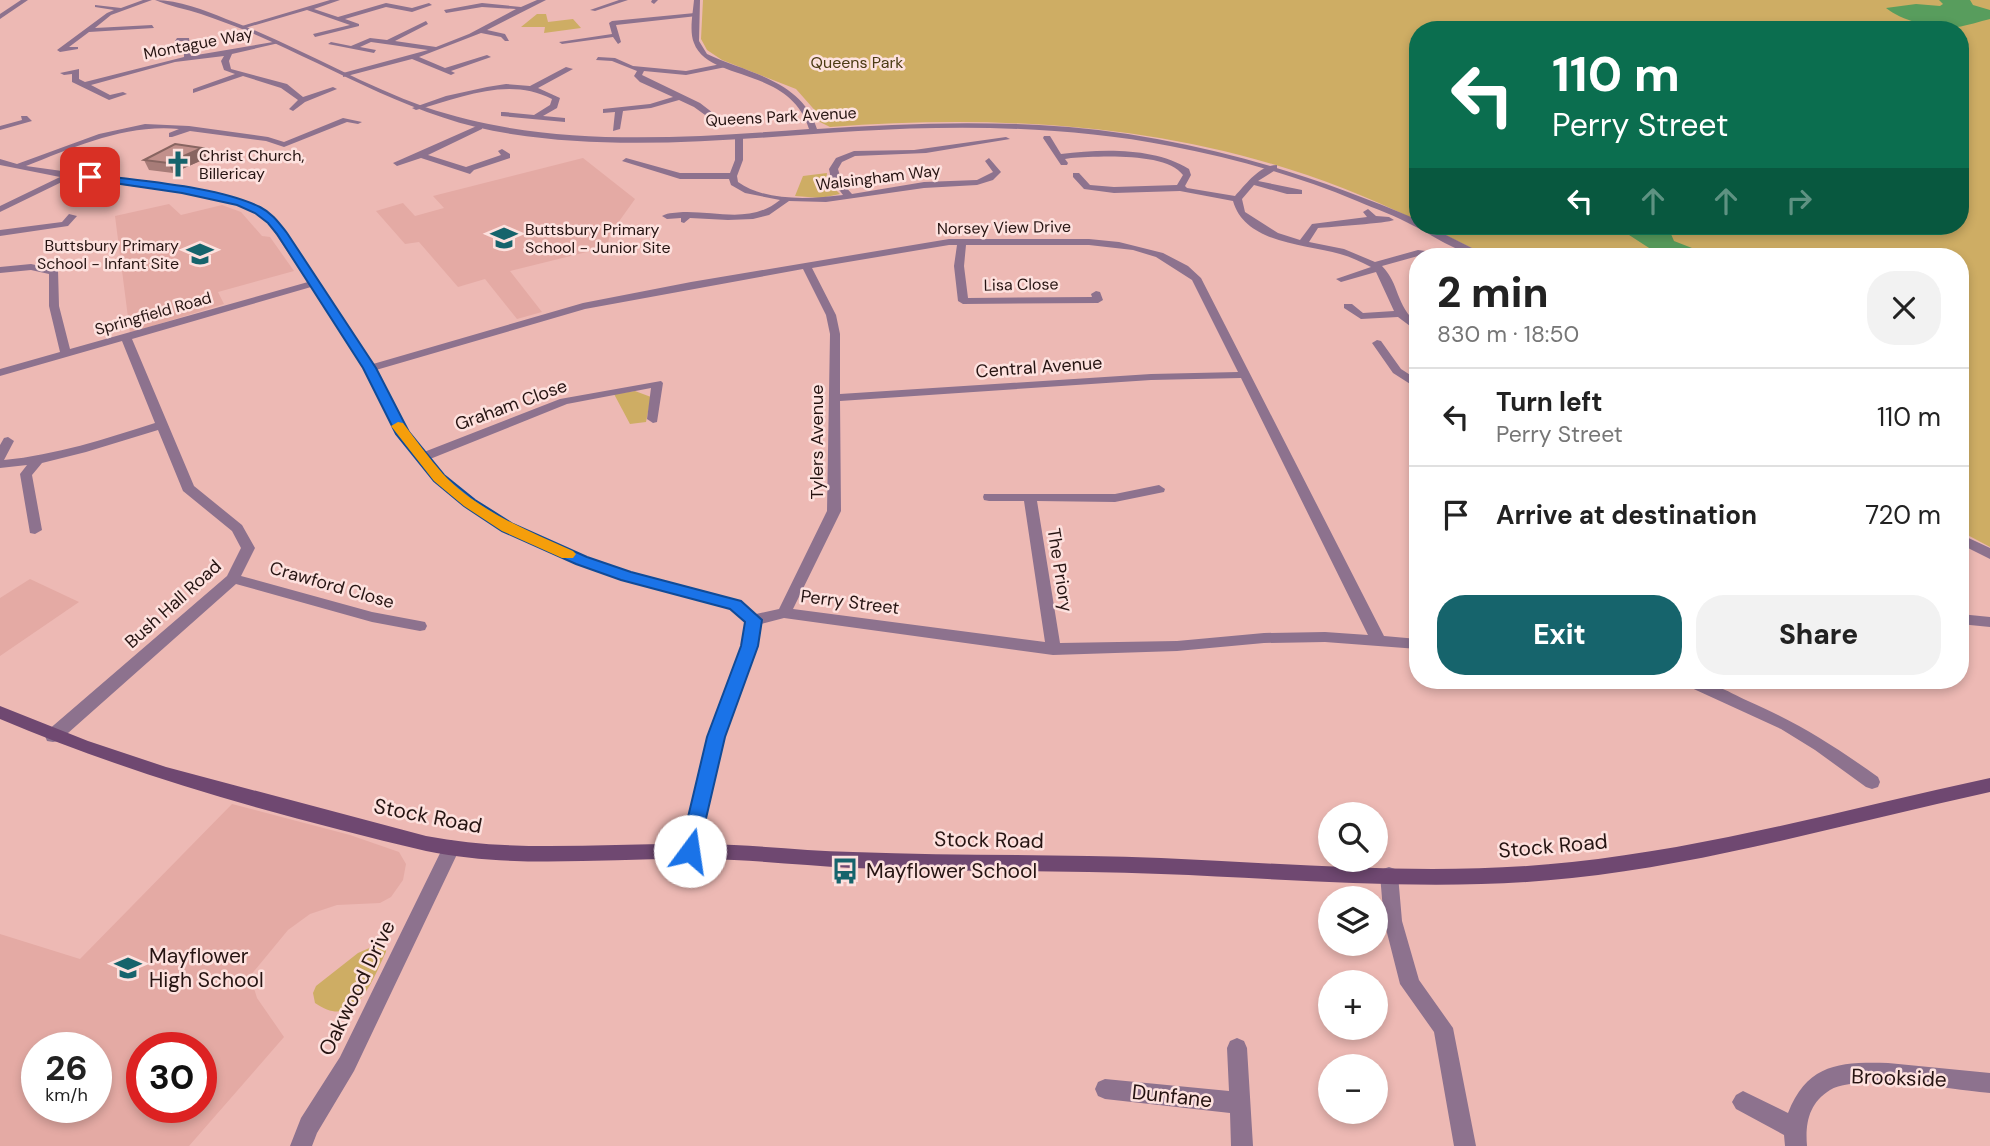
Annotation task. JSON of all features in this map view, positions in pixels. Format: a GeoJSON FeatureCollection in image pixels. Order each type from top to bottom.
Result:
{"type":"FeatureCollection","features":[{"type":"Feature","properties":{"kind":"main road","name":"Stock Road"},"geometry":{"type":"LineString","coordinates":[[0,712],[53,736],[108,755],[286,808],[451,848],[592,855],[690,851],[846,860],[1105,864],[1389,876],[1566,871],[1657,859],[1990,785]]}},
{"type":"Feature","properties":{"kind":"street"},"geometry":{"type":"LineString","coordinates":[[76,48],[60,50],[118,9],[149,0]]}},
{"type":"Feature","properties":{"kind":"street","name":"Queens Park Avenue"},"geometry":{"type":"LineString","coordinates":[[158,0],[216,15],[245,26],[416,108],[479,127],[592,139],[739,137],[962,124],[1054,127],[1166,141],[1274,167],[1320,182],[1409,221]]}},
{"type":"Feature","properties":{"kind":"street"},"geometry":{"type":"LineString","coordinates":[[245,26],[337,0]]}},
{"type":"Feature","properties":{"kind":"street"},"geometry":{"type":"LineString","coordinates":[[346,75],[437,49],[480,31],[519,8],[543,0]]}},
{"type":"Feature","properties":{"kind":"street"},"geometry":{"type":"LineString","coordinates":[[562,42],[617,38],[612,23],[593,10],[625,0]]}},
{"type":"Feature","properties":{"kind":"street"},"geometry":{"type":"LineString","coordinates":[[697,0],[695,15],[698,47],[704,55],[793,94],[809,110],[814,132]]}},
{"type":"Feature","properties":{"kind":"street"},"geometry":{"type":"LineString","coordinates":[[11,2],[24,1]]}},
{"type":"Feature","properties":{"kind":"street"},"geometry":{"type":"LineString","coordinates":[[0,17],[24,1]]}},
{"type":"Feature","properties":{"kind":"street"},"geometry":{"type":"LineString","coordinates":[[446,11],[468,5],[505,2],[519,8]]}},
{"type":"Feature","properties":{"kind":"street"},"geometry":{"type":"LineString","coordinates":[[341,18],[386,5],[412,10],[429,5]]}},
{"type":"Feature","properties":{"kind":"street"},"geometry":{"type":"LineString","coordinates":[[97,6],[118,9]]}},
{"type":"Feature","properties":{"kind":"street"},"geometry":{"type":"LineString","coordinates":[[309,9],[357,25],[315,35]]}},
{"type":"Feature","properties":{"kind":"street"},"geometry":{"type":"LineString","coordinates":[[612,23],[695,15]]}},
{"type":"Feature","properties":{"kind":"street"},"geometry":{"type":"LineString","coordinates":[[389,41],[426,23]]}},
{"type":"Feature","properties":{"kind":"street"},"geometry":{"type":"LineString","coordinates":[[86,30],[152,27]]}},
{"type":"Feature","properties":{"kind":"street"},"geometry":{"type":"LineString","coordinates":[[480,31],[507,38],[516,35]]}},
{"type":"Feature","properties":{"kind":"street"},"geometry":{"type":"LineString","coordinates":[[352,48],[370,40],[377,32]]}},
{"type":"Feature","properties":{"kind":"street"},"geometry":{"type":"LineString","coordinates":[[187,39],[188,57]]}},
{"type":"Feature","properties":{"kind":"street"},"geometry":{"type":"LineString","coordinates":[[177,40],[197,40]]}},
{"type":"Feature","properties":{"kind":"street"},"geometry":{"type":"LineString","coordinates":[[370,40],[437,49]]}},
{"type":"Feature","properties":{"kind":"street","name":"Montague Way"},"geometry":{"type":"LineString","coordinates":[[85,85],[188,57],[229,53],[277,42]]}},
{"type":"Feature","properties":{"kind":"street"},"geometry":{"type":"LineString","coordinates":[[331,44],[374,51]]}},
{"type":"Feature","properties":{"kind":"street"},"geometry":{"type":"LineString","coordinates":[[229,53],[225,67],[240,75],[284,86],[302,100]]}},
{"type":"Feature","properties":{"kind":"street"},"geometry":{"type":"LineString","coordinates":[[412,57],[448,71],[487,57]]}},
{"type":"Feature","properties":{"kind":"street"},"geometry":{"type":"LineString","coordinates":[[598,59],[612,59],[641,69],[686,73],[723,65]]}},
{"type":"Feature","properties":{"kind":"street"},"geometry":{"type":"LineString","coordinates":[[416,108],[474,91],[531,88],[569,69]]}},
{"type":"Feature","properties":{"kind":"street"},"geometry":{"type":"LineString","coordinates":[[641,69],[638,76],[643,80],[697,105],[722,124]]}},
{"type":"Feature","properties":{"kind":"street"},"geometry":{"type":"LineString","coordinates":[[64,73],[78,70],[75,80],[109,98],[123,94]]}},
{"type":"Feature","properties":{"kind":"street"},"geometry":{"type":"LineString","coordinates":[[196,91],[240,75]]}},
{"type":"Feature","properties":{"kind":"street"},"geometry":{"type":"LineString","coordinates":[[531,88],[556,98],[554,106],[535,118]]}},
{"type":"Feature","properties":{"kind":"street"},"geometry":{"type":"LineString","coordinates":[[293,109],[302,100],[333,89]]}},
{"type":"Feature","properties":{"kind":"street"},"geometry":{"type":"LineString","coordinates":[[606,111],[652,106],[680,97]]}},
{"type":"Feature","properties":{"kind":"street"},"geometry":{"type":"LineString","coordinates":[[615,129],[619,110]]}},
{"type":"Feature","properties":{"kind":"street"},"geometry":{"type":"LineString","coordinates":[[504,114],[562,120]]}},
{"type":"Feature","properties":{"kind":"street"},"geometry":{"type":"LineString","coordinates":[[269,151],[346,120],[357,119]]}},
{"type":"Feature","properties":{"kind":"street"},"geometry":{"type":"LineString","coordinates":[[0,128],[28,121]]}},
{"type":"Feature","properties":{"kind":"street"},"geometry":{"type":"LineString","coordinates":[[17,166],[123,128],[159,124],[268,139],[284,145]]}},
{"type":"Feature","properties":{"kind":"street"},"geometry":{"type":"LineString","coordinates":[[397,163],[421,155],[479,127]]}},
{"type":"Feature","properties":{"kind":"street"},"geometry":{"type":"LineString","coordinates":[[172,135],[189,128]]}},
{"type":"Feature","properties":{"kind":"street"},"geometry":{"type":"LineString","coordinates":[[626,161],[690,177],[733,176],[739,160],[739,137]]}},
{"type":"Feature","properties":{"kind":"street"},"geometry":{"type":"LineString","coordinates":[[1047,138],[1061,160],[1096,153],[1181,163],[1187,175],[1181,188]]}},
{"type":"Feature","properties":{"kind":"street"},"geometry":{"type":"LineString","coordinates":[[849,195],[835,180],[834,166],[840,160],[857,154],[1006,139]]}},
{"type":"Feature","properties":{"kind":"street"},"geometry":{"type":"LineString","coordinates":[[1126,155],[1132,144]]}},
{"type":"Feature","properties":{"kind":"street"},"geometry":{"type":"LineString","coordinates":[[421,155],[467,171],[507,156],[502,151]]}},
{"type":"Feature","properties":{"kind":"street","name":"Walsingham Way"},"geometry":{"type":"LineString","coordinates":[[733,176],[734,183],[744,190],[788,198],[821,200],[952,180],[971,183],[992,178],[997,172],[989,161]]}},
{"type":"Feature","properties":{"kind":"street"},"geometry":{"type":"LineString","coordinates":[[0,162],[70,175],[182,190],[249,206],[272,220],[370,368],[388,410],[421,458],[439,478],[508,528],[615,572],[735,605],[754,620],[749,646],[716,737],[690,851]]}},
{"type":"Feature","properties":{"kind":"street"},"geometry":{"type":"LineString","coordinates":[[659,170],[672,165]]}},
{"type":"Feature","properties":{"kind":"street"},"geometry":{"type":"LineString","coordinates":[[1237,199],[1253,182],[1274,167]]}},
{"type":"Feature","properties":{"kind":"street"},"geometry":{"type":"LineString","coordinates":[[0,209],[70,175]]}},
{"type":"Feature","properties":{"kind":"street"},"geometry":{"type":"LineString","coordinates":[[1076,175],[1086,190],[1181,188],[1237,199]]}},
{"type":"Feature","properties":{"kind":"street"},"geometry":{"type":"LineString","coordinates":[[1253,182],[1279,191],[1299,192]]}},
{"type":"Feature","properties":{"kind":"street"},"geometry":{"type":"LineString","coordinates":[[667,216],[755,218],[775,210],[788,198]]}},
{"type":"Feature","properties":{"kind":"street"},"geometry":{"type":"LineString","coordinates":[[1237,199],[1241,213],[1262,230],[1285,241],[1349,254],[1377,267],[1387,276],[1401,314],[1409,321]]}},
{"type":"Feature","properties":{"kind":"street"},"geometry":{"type":"LineString","coordinates":[[1302,244],[1311,230],[1322,223],[1371,215],[1389,220]]}},
{"type":"Feature","properties":{"kind":"street"},"geometry":{"type":"LineString","coordinates":[[0,233],[65,224],[72,216]]}},
{"type":"Feature","properties":{"kind":"street","name":"Queens Park Avenue"},"geometry":{"type":"LineString","coordinates":[[1440,235],[1466,248]]}},
{"type":"Feature","properties":{"kind":"street","name":"Lisa Close"},"geometry":{"type":"LineString","coordinates":[[962,242],[959,266],[963,301],[1098,300]]}},
{"type":"Feature","properties":{"kind":"street","name":"Norsey View Drive"},"geometry":{"type":"LineString","coordinates":[[370,368],[605,301],[932,244],[1114,243],[1150,250],[1168,257],[1196,278],[1379,641]]}},
{"type":"Feature","properties":{"kind":"street"},"geometry":{"type":"LineString","coordinates":[[1341,279],[1409,256]]}},
{"type":"Feature","properties":{"kind":"street","name":"Tylers Avenue"},"geometry":{"type":"LineString","coordinates":[[784,613],[834,511],[835,334],[831,315],[806,265]]}},
{"type":"Feature","properties":{"kind":"street"},"geometry":{"type":"LineString","coordinates":[[0,270],[31,267],[54,272],[54,306],[66,354]]}},
{"type":"Feature","properties":{"kind":"street","name":"Springfield Road"},"geometry":{"type":"LineString","coordinates":[[0,373],[314,283]]}},
{"type":"Feature","properties":{"kind":"street"},"geometry":{"type":"LineString","coordinates":[[1348,306],[1363,320],[1401,314]]}},
{"type":"Feature","properties":{"kind":"street","name":"Bush Hall Road"},"geometry":{"type":"LineString","coordinates":[[53,736],[233,579],[248,548],[245,538],[237,528],[188,488],[126,337]]}},
{"type":"Feature","properties":{"kind":"street"},"geometry":{"type":"LineString","coordinates":[[1377,343],[1397,371],[1409,380]]}},
{"type":"Feature","properties":{"kind":"street","name":"Central Avenue"},"geometry":{"type":"LineString","coordinates":[[835,398],[1151,377],[1245,375]]}},
{"type":"Feature","properties":{"kind":"street","name":"Graham Close"},"geometry":{"type":"LineString","coordinates":[[421,458],[564,401],[658,379],[653,419]]}},
{"type":"Feature","properties":{"kind":"street"},"geometry":{"type":"LineString","coordinates":[[0,464],[36,463],[162,425]]}},
{"type":"Feature","properties":{"kind":"street"},"geometry":{"type":"LineString","coordinates":[[0,457],[8,441]]}},
{"type":"Feature","properties":{"kind":"street"},"geometry":{"type":"LineString","coordinates":[[35,530],[26,474],[36,463]]}},
{"type":"Feature","properties":{"kind":"street"},"geometry":{"type":"LineString","coordinates":[[989,497],[1115,498],[1159,489]]}},
{"type":"Feature","properties":{"kind":"street","name":"The Priory"},"geometry":{"type":"LineString","coordinates":[[1030,497],[1053,649]]}},
{"type":"Feature","properties":{"kind":"street"},"geometry":{"type":"LineString","coordinates":[[1969,543],[1990,554]]}},
{"type":"Feature","properties":{"kind":"street","name":"Crawford Close"},"geometry":{"type":"LineString","coordinates":[[233,579],[290,592],[362,615],[420,626]]}},
{"type":"Feature","properties":{"kind":"street","name":"Perry Street"},"geometry":{"type":"LineString","coordinates":[[754,620],[784,613],[868,622],[1053,649],[1177,646],[1264,638],[1325,637],[1409,643]]}},
{"type":"Feature","properties":{"kind":"street"},"geometry":{"type":"LineString","coordinates":[[1969,620],[1990,622]]}},
{"type":"Feature","properties":{"kind":"street"},"geometry":{"type":"LineString","coordinates":[[1707,689],[1798,732],[1821,745],[1872,782]]}},
{"type":"Feature","properties":{"kind":"street","name":"Oakwood Drive"},"geometry":{"type":"LineString","coordinates":[[301,1146],[309,1126],[347,1065],[451,848]]}},
{"type":"Feature","properties":{"kind":"street"},"geometry":{"type":"LineString","coordinates":[[1389,876],[1393,921],[1410,984],[1443,1028],[1465,1146]]}},
{"type":"Feature","properties":{"kind":"street","name":"Dunfane"},"geometry":{"type":"LineString","coordinates":[[1237,1048],[1242,1146]]}},
{"type":"Feature","properties":{"kind":"street","name":"Brookside"},"geometry":{"type":"LineString","coordinates":[[1743,1102],[1795,1137],[1805,1097],[1834,1077],[1877,1073],[1990,1083]]}},
{"type":"Feature","properties":{"kind":"street","name":"Dunfane"},"geometry":{"type":"LineString","coordinates":[[1105,1089],[1240,1102]]}},
{"type":"Feature","properties":{"kind":"shaded area"},"geometry":{"type":"Polygon","coordinates":[[[1939,0],[1970,0],[1973,5],[1990,10],[1990,19],[1969,24],[1969,21],[1913,21],[1886,8],[1916,4],[1943,4],[1939,0]]]}},
{"type":"Feature","properties":{"kind":"shaded area","name":"Buttsbury Primary School - Junior Site"},"geometry":{"type":"Polygon","coordinates":[[[583,158],[635,199],[610,234],[607,247],[510,271],[542,312],[517,319],[485,279],[458,287],[419,242],[405,244],[376,211],[403,203],[415,216],[444,208],[433,196],[583,158]]]}},
{"type":"Feature","properties":{"kind":"shaded area","name":"Buttsbury Primary School - Infant Site"},"geometry":{"type":"Polygon","coordinates":[[[169,204],[181,215],[222,205],[241,212],[262,236],[270,237],[294,271],[218,292],[224,304],[130,333],[115,216],[169,204]]]}},
{"type":"Feature","properties":{"kind":"shaded area"},"geometry":{"type":"Polygon","coordinates":[[[1629,235],[1671,235],[1674,241],[1692,248],[1649,248],[1629,235]]]}},
{"type":"Feature","properties":{"kind":"shaded area"},"geometry":{"type":"Polygon","coordinates":[[[30,579],[79,602],[0,656],[0,598],[30,579]]]}},
{"type":"Feature","properties":{"kind":"shaded area","name":"Mayflower High School"},"geometry":{"type":"Polygon","coordinates":[[[232,804],[350,835],[399,852],[406,864],[403,880],[391,897],[380,903],[337,905],[310,914],[288,930],[250,976],[257,998],[284,1037],[217,1114],[217,1032],[126,1032],[126,1123],[209,1123],[189,1146],[0,1146],[0,934],[80,959],[232,804]]]}},
{"type":"Feature","properties":{"kind":"green space","name":"Queens Park"},"geometry":{"type":"Polygon","coordinates":[[[703,0],[1990,0],[1990,547],[1969,536],[1969,248],[1472,248],[1445,235],[1969,235],[1969,21],[1409,21],[1409,217],[1347,190],[1276,165],[1203,146],[1130,134],[982,122],[830,127],[818,121],[819,115],[796,89],[722,60],[707,50],[701,39],[703,0]]]}},
{"type":"Feature","properties":{"kind":"green space"},"geometry":{"type":"Polygon","coordinates":[[[537,14],[546,14],[548,22],[573,19],[581,28],[544,33],[545,27],[521,27],[537,14]]]}},
{"type":"Feature","properties":{"kind":"green space"},"geometry":{"type":"Polygon","coordinates":[[[827,173],[826,180],[840,194],[821,198],[795,196],[803,176],[827,173]]]}},
{"type":"Feature","properties":{"kind":"green space"},"geometry":{"type":"Polygon","coordinates":[[[635,391],[651,397],[646,422],[630,424],[614,394],[635,391]]]}},
{"type":"Feature","properties":{"kind":"green space"},"geometry":{"type":"Polygon","coordinates":[[[383,942],[386,952],[361,999],[352,1007],[341,1011],[329,1010],[315,1003],[313,993],[316,986],[358,953],[383,942]]]}},
{"type":"Feature","properties":{"kind":"building"},"geometry":{"type":"Polygon","coordinates":[[[175,144],[202,148],[168,163],[144,160],[175,144]]]}},
{"type":"Feature","properties":{"kind":"slow traffic"},"geometry":{"type":"LineString","coordinates":[[398,426],[439,478],[470,503],[508,528],[568,554]]}},
{"type":"Feature","properties":{"kind":"place","name":"Christ Church, Billericay"},"geometry":{"type":"Point","coordinates":[178,164]}},
{"type":"Feature","properties":{"kind":"place","name":"Buttsbury Primary School - Junior Site"},"geometry":{"type":"Point","coordinates":[504,238]}},
{"type":"Feature","properties":{"kind":"place","name":"Buttsbury Primary School - Infant Site"},"geometry":{"type":"Point","coordinates":[200,254]}},
{"type":"Feature","properties":{"kind":"place","name":"Mayflower School"},"geometry":{"type":"Point","coordinates":[845,871]}},
{"type":"Feature","properties":{"kind":"place","name":"Mayflower High School"},"geometry":{"type":"Point","coordinates":[128,968]}},
{"type":"Feature","properties":{"kind":"route"},"geometry":{"type":"LineString","coordinates":[[90,177],[182,190],[240,202],[259,211],[272,220],[370,368],[388,410],[402,434],[439,478],[508,528],[582,561],[675,590],[735,605],[754,620],[749,646],[716,737],[690,851]]}}]}
